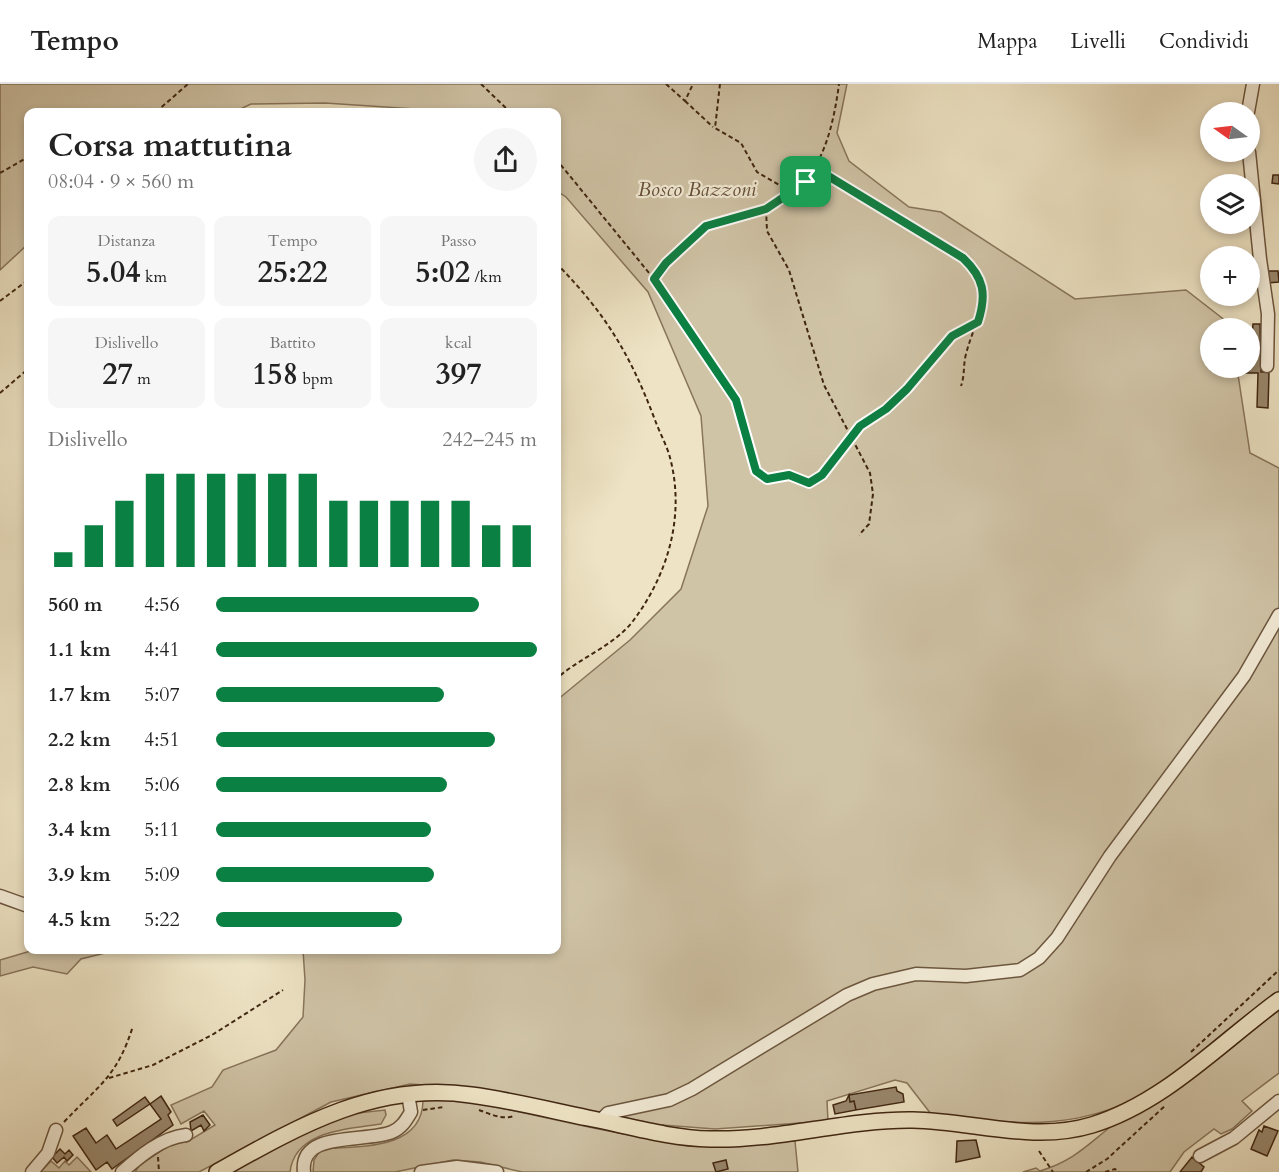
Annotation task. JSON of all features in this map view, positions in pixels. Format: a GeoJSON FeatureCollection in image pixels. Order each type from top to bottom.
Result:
{"type":"FeatureCollection","features":[{"type":"Feature","properties":{"kind":"main road"},"geometry":{"type":"LineString","coordinates":[[218,1172],[296,1128],[337,1110],[362,1102],[408,1094],[471,1095],[646,1131],[711,1139],[814,1132],[908,1120],[1014,1131],[1072,1130],[1107,1120],[1157,1095],[1279,1000]]}},
{"type":"Feature","properties":{"kind":"street"},"geometry":{"type":"LineString","coordinates":[[1250,102],[1253,84]]}},
{"type":"Feature","properties":{"kind":"street"},"geometry":{"type":"LineString","coordinates":[[1250,162],[1268,314],[1267,366]]}},
{"type":"Feature","properties":{"kind":"street"},"geometry":{"type":"LineString","coordinates":[[601,1120],[608,1113],[669,1100],[692,1089],[847,995],[873,984],[916,974],[966,976],[1001,974],[1020,970],[1039,958],[1057,938],[1110,856],[1244,676],[1279,615]]}},
{"type":"Feature","properties":{"kind":"street"},"geometry":{"type":"LineString","coordinates":[[0,896],[24,905]]}},
{"type":"Feature","properties":{"kind":"street"},"geometry":{"type":"LineString","coordinates":[[304,1172],[303,1162],[306,1154],[318,1145],[391,1132],[404,1124],[411,1112],[408,1094]]}},
{"type":"Feature","properties":{"kind":"street"},"geometry":{"type":"LineString","coordinates":[[1200,1156],[1234,1138],[1279,1101]]}},
{"type":"Feature","properties":{"kind":"street"},"geometry":{"type":"LineString","coordinates":[[32,1172],[48,1153],[56,1130]]}},
{"type":"Feature","properties":{"kind":"street"},"geometry":{"type":"LineString","coordinates":[[122,1172],[157,1145],[174,1137],[186,1135]]}},
{"type":"Feature","properties":{"kind":"street"},"geometry":{"type":"LineString","coordinates":[[421,1172],[457,1167],[497,1172]]}},
{"type":"Feature","properties":{"kind":"path"},"geometry":{"type":"LineString","coordinates":[[161,108],[188,84]]}},
{"type":"Feature","properties":{"kind":"path"},"geometry":{"type":"LineString","coordinates":[[481,84],[506,108]]}},
{"type":"Feature","properties":{"kind":"path"},"geometry":{"type":"LineString","coordinates":[[666,84],[705,122],[741,143],[757,172],[793,193]]}},
{"type":"Feature","properties":{"kind":"path"},"geometry":{"type":"LineString","coordinates":[[685,101],[693,84]]}},
{"type":"Feature","properties":{"kind":"path"},"geometry":{"type":"LineString","coordinates":[[714,128],[720,84]]}},
{"type":"Feature","properties":{"kind":"path"},"geometry":{"type":"LineString","coordinates":[[654,279],[666,263],[706,226],[766,209],[793,193],[806,182],[815,168],[831,131],[839,84]]}},
{"type":"Feature","properties":{"kind":"path"},"geometry":{"type":"LineString","coordinates":[[0,173],[24,159]]}},
{"type":"Feature","properties":{"kind":"path"},"geometry":{"type":"LineString","coordinates":[[561,165],[654,279],[736,400],[756,471],[767,479],[789,475],[809,483],[822,475],[860,426],[886,409],[900,396],[952,336],[978,322]]}},
{"type":"Feature","properties":{"kind":"path"},"geometry":{"type":"LineString","coordinates":[[815,168],[963,258],[978,272],[982,287],[978,322],[965,356],[965,376],[961,386]]}},
{"type":"Feature","properties":{"kind":"path"},"geometry":{"type":"LineString","coordinates":[[766,209],[767,231],[789,270],[824,385],[870,473],[873,494],[869,524],[859,535]]}},
{"type":"Feature","properties":{"kind":"path"},"geometry":{"type":"LineString","coordinates":[[561,268],[584,291],[614,331],[642,383],[669,454],[676,497],[673,540],[657,585],[631,623],[561,675]]}},
{"type":"Feature","properties":{"kind":"path"},"geometry":{"type":"LineString","coordinates":[[0,301],[24,283]]}},
{"type":"Feature","properties":{"kind":"path"},"geometry":{"type":"LineString","coordinates":[[0,393],[24,372]]}},
{"type":"Feature","properties":{"kind":"path"},"geometry":{"type":"LineString","coordinates":[[1190,1053],[1279,970]]}},
{"type":"Feature","properties":{"kind":"path"},"geometry":{"type":"LineString","coordinates":[[109,1077],[153,1065],[212,1035],[283,990]]}},
{"type":"Feature","properties":{"kind":"path"},"geometry":{"type":"LineString","coordinates":[[56,1130],[109,1077],[124,1055],[133,1026]]}},
{"type":"Feature","properties":{"kind":"path"},"geometry":{"type":"LineString","coordinates":[[1086,1172],[1107,1159],[1169,1102]]}},
{"type":"Feature","properties":{"kind":"path"},"geometry":{"type":"LineString","coordinates":[[411,1112],[444,1107]]}},
{"type":"Feature","properties":{"kind":"path"},"geometry":{"type":"LineString","coordinates":[[472,1109],[508,1118],[535,1108]]}},
{"type":"Feature","properties":{"kind":"path"},"geometry":{"type":"LineString","coordinates":[[1039,1151],[1053,1172]]}},
{"type":"Feature","properties":{"kind":"path"},"geometry":{"type":"LineString","coordinates":[[1105,1172],[1115,1169],[1119,1172]]}},
{"type":"Feature","properties":{"kind":"green space","name":"Bosco Bazzoni"},"geometry":{"type":"Polygon","coordinates":[[[0,84],[847,84],[837,133],[849,161],[909,207],[941,212],[1075,299],[1186,290],[1200,301],[1200,306],[1207,306],[1222,318],[1200,318],[1200,378],[1239,378],[1250,453],[1279,468],[1279,991],[1233,1025],[1164,1082],[1135,1099],[1079,1118],[1051,1122],[1023,1122],[931,1114],[907,1083],[895,1080],[827,1101],[828,1121],[715,1129],[649,1124],[481,1089],[410,1084],[331,1102],[199,1172],[135,1172],[139,1166],[174,1142],[187,1142],[215,1125],[204,1111],[181,1124],[171,1105],[212,1087],[223,1070],[276,1050],[303,1017],[305,980],[303,954],[561,954],[561,697],[630,640],[681,589],[708,506],[701,416],[648,292],[561,194],[561,108],[400,108],[325,103],[251,104],[242,108],[24,108],[24,248],[0,270],[0,84]]]}},
{"type":"Feature","properties":{"kind":"green space"},"geometry":{"type":"Polygon","coordinates":[[[24,953],[101,954],[81,959],[67,974],[33,967],[0,976],[0,960],[24,953]]]}},
{"type":"Feature","properties":{"kind":"green space"},"geometry":{"type":"Polygon","coordinates":[[[1279,1010],[1279,1073],[1242,1101],[1252,1111],[1232,1129],[1221,1134],[1214,1129],[1184,1152],[1170,1172],[1023,1172],[1036,1168],[1040,1171],[1051,1167],[1085,1148],[1115,1124],[1183,1084],[1279,1010]]]}},
{"type":"Feature","properties":{"kind":"green space"},"geometry":{"type":"Polygon","coordinates":[[[452,1099],[652,1138],[754,1143],[795,1141],[798,1172],[522,1172],[480,1162],[453,1160],[395,1172],[313,1172],[314,1160],[321,1149],[386,1143],[412,1129],[420,1117],[423,1101],[452,1099]]]}},
{"type":"Feature","properties":{"kind":"green space"},"geometry":{"type":"Polygon","coordinates":[[[385,1110],[386,1115],[381,1124],[339,1130],[312,1140],[302,1147],[294,1158],[290,1172],[232,1172],[311,1129],[349,1114],[385,1110]]]}},
{"type":"Feature","properties":{"kind":"green space"},"geometry":{"type":"Polygon","coordinates":[[[77,1157],[91,1172],[40,1172],[51,1161],[59,1168],[65,1161],[69,1165],[77,1157]]]}},
{"type":"Feature","properties":{"kind":"building"},"geometry":{"type":"Polygon","coordinates":[[[1273,175],[1279,175],[1279,184],[1272,183],[1273,175]]]}},
{"type":"Feature","properties":{"kind":"building"},"geometry":{"type":"Polygon","coordinates":[[[1268,271],[1278,271],[1279,282],[1266,283],[1268,271]]]}},
{"type":"Feature","properties":{"kind":"building"},"geometry":{"type":"Polygon","coordinates":[[[1260,324],[1261,372],[1269,372],[1268,408],[1257,407],[1258,378],[1260,378],[1260,324]]]}},
{"type":"Feature","properties":{"kind":"building"},"geometry":{"type":"Polygon","coordinates":[[[896,1087],[897,1091],[903,1094],[904,1102],[856,1110],[854,1101],[850,1102],[849,1095],[896,1087]]]}},
{"type":"Feature","properties":{"kind":"building"},"geometry":{"type":"Polygon","coordinates":[[[849,1095],[850,1102],[854,1101],[856,1110],[835,1114],[833,1105],[846,1101],[849,1095]]]}},
{"type":"Feature","properties":{"kind":"building"},"geometry":{"type":"Polygon","coordinates":[[[161,1096],[171,1112],[168,1115],[173,1125],[112,1169],[107,1162],[96,1170],[73,1136],[86,1128],[96,1143],[107,1135],[116,1149],[161,1119],[150,1104],[161,1096]]]}},
{"type":"Feature","properties":{"kind":"building"},"geometry":{"type":"Polygon","coordinates":[[[145,1097],[150,1104],[117,1126],[113,1120],[145,1097]]]}},
{"type":"Feature","properties":{"kind":"building"},"geometry":{"type":"Polygon","coordinates":[[[203,1115],[210,1125],[204,1131],[201,1125],[191,1131],[190,1122],[203,1115]]]}},
{"type":"Feature","properties":{"kind":"building"},"geometry":{"type":"Polygon","coordinates":[[[1264,1126],[1278,1131],[1267,1156],[1251,1149],[1259,1130],[1262,1132],[1264,1126]]]}},
{"type":"Feature","properties":{"kind":"building"},"geometry":{"type":"Polygon","coordinates":[[[976,1140],[980,1157],[956,1162],[957,1141],[976,1140]]]}},
{"type":"Feature","properties":{"kind":"building"},"geometry":{"type":"Polygon","coordinates":[[[60,1149],[65,1154],[69,1150],[73,1155],[67,1161],[64,1157],[57,1163],[52,1157],[60,1149]]]}},
{"type":"Feature","properties":{"kind":"building"},"geometry":{"type":"Polygon","coordinates":[[[1192,1157],[1204,1167],[1201,1172],[1180,1172],[1192,1157]]]}},
{"type":"Feature","properties":{"kind":"building"},"geometry":{"type":"Polygon","coordinates":[[[726,1160],[728,1169],[716,1172],[713,1163],[726,1160]]]}},
{"type":"Feature","properties":{"kind":"route"},"geometry":{"type":"LineString","coordinates":[[815,168],[911,225],[963,258],[978,272],[982,287],[981,313],[978,322],[952,336],[907,389],[886,409],[860,426],[822,475],[809,483],[789,475],[767,479],[756,471],[736,400],[718,370],[654,279],[666,263],[706,226],[766,209],[793,193],[806,182],[815,168]]}}]}
